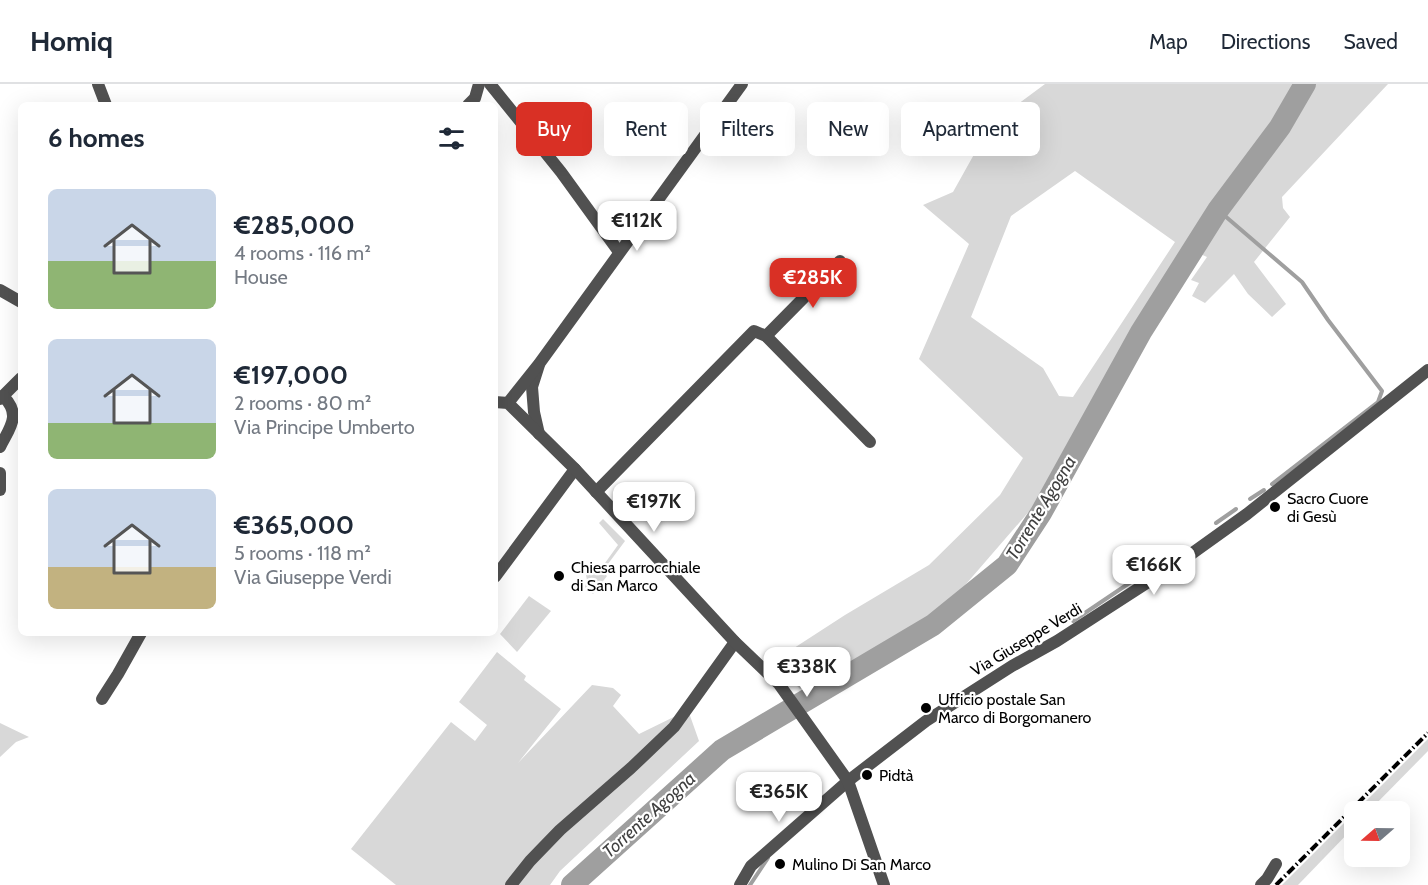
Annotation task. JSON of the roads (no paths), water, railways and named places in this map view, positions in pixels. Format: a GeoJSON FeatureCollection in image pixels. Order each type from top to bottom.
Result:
{"type":"FeatureCollection","features":[{"type":"Feature","properties":{"kind":"street"},"geometry":{"type":"LineString","coordinates":[[98,84],[105,102]]}},
{"type":"Feature","properties":{"kind":"street"},"geometry":{"type":"LineString","coordinates":[[471,102],[476,98],[479,84]]}},
{"type":"Feature","properties":{"kind":"street"},"geometry":{"type":"LineString","coordinates":[[490,84],[561,172],[619,252]]}},
{"type":"Feature","properties":{"kind":"street"},"geometry":{"type":"LineString","coordinates":[[508,403],[539,364],[742,84]]}},
{"type":"Feature","properties":{"kind":"street"},"geometry":{"type":"LineString","coordinates":[[765,336],[840,261]]}},
{"type":"Feature","properties":{"kind":"street"},"geometry":{"type":"LineString","coordinates":[[0,290],[18,300]]}},
{"type":"Feature","properties":{"kind":"street"},"geometry":{"type":"LineString","coordinates":[[596,492],[754,331],[765,336],[870,442]]}},
{"type":"Feature","properties":{"kind":"street"},"geometry":{"type":"LineString","coordinates":[[539,364],[532,387],[539,434]]}},
{"type":"Feature","properties":{"kind":"street","name":"Via Giuseppe Verdi"},"geometry":{"type":"LineString","coordinates":[[740,885],[751,866],[848,781],[949,705],[1057,641],[1247,514],[1428,370]]}},
{"type":"Feature","properties":{"kind":"street"},"geometry":{"type":"LineString","coordinates":[[0,447],[14,419],[12,405],[1,398],[18,381]]}},
{"type":"Feature","properties":{"kind":"street"},"geometry":{"type":"LineString","coordinates":[[498,402],[508,403],[575,469],[735,642],[779,684],[848,781],[884,885]]}},
{"type":"Feature","properties":{"kind":"street"},"geometry":{"type":"LineString","coordinates":[[498,573],[575,469]]}},
{"type":"Feature","properties":{"kind":"street"},"geometry":{"type":"LineString","coordinates":[[0,473],[0,490]]}},
{"type":"Feature","properties":{"kind":"street"},"geometry":{"type":"LineString","coordinates":[[102,699],[139,636]]}},
{"type":"Feature","properties":{"kind":"street"},"geometry":{"type":"LineString","coordinates":[[511,885],[560,830],[674,727],[735,642]]}},
{"type":"Feature","properties":{"kind":"street"},"geometry":{"type":"LineString","coordinates":[[1261,885],[1276,864]]}},
{"type":"Feature","properties":{"kind":"waterway","name":"Torrente Agogna"},"geometry":{"type":"LineString","coordinates":[[572,885],[722,750],[933,625],[1007,565],[1041,513],[1141,332],[1218,210],[1280,127],[1305,84]]}},
{"type":"Feature","properties":{"kind":"waterway"},"geometry":{"type":"LineString","coordinates":[[1218,210],[1302,282],[1382,391],[1378,402],[1272,484]]}},
{"type":"Feature","properties":{"kind":"waterway"},"geometry":{"type":"LineString","coordinates":[[1250,499],[1264,490]]}},
{"type":"Feature","properties":{"kind":"waterway"},"geometry":{"type":"LineString","coordinates":[[1216,523],[1236,509]]}},
{"type":"Feature","properties":{"kind":"waterway"},"geometry":{"type":"LineString","coordinates":[[1073,621],[1171,555]]}},
{"type":"Feature","properties":{"kind":"waterway"},"geometry":{"type":"LineString","coordinates":[[750,885],[768,858]]}},
{"type":"Feature","properties":{"kind":"railway"},"geometry":{"type":"LineString","coordinates":[[1276,885],[1428,733]]}},
{"type":"Feature","properties":{"kind":"place","name":"Sacro Cuore di Gesù"},"geometry":{"type":"Point","coordinates":[1275,507]}},
{"type":"Feature","properties":{"kind":"place","name":"Chiesa parrocchiale di San Marco"},"geometry":{"type":"Point","coordinates":[559,576]}},
{"type":"Feature","properties":{"kind":"place","name":"Ufficio postale San Marco di Borgomanero"},"geometry":{"type":"Point","coordinates":[926,708]}},
{"type":"Feature","properties":{"kind":"place","name":"Pidtà"},"geometry":{"type":"Point","coordinates":[867,775]}},
{"type":"Feature","properties":{"kind":"place","name":"Mulino Di San Marco"},"geometry":{"type":"Point","coordinates":[780,864]}}]}
